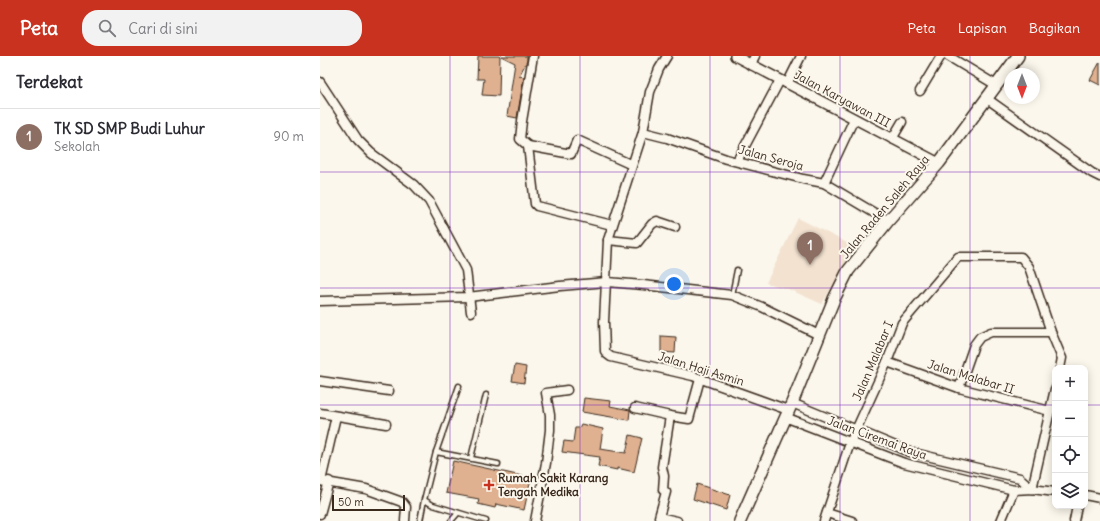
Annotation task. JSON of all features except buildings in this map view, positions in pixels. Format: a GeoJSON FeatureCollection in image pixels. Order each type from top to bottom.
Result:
{"type":"FeatureCollection","features":[{"type":"Feature","properties":{"kind":"main road","name":"Jalan Raden Saleh Raya"},"geometry":{"type":"LineString","coordinates":[[740,521],[789,410],[834,298],[848,271],[888,221],[939,163],[1018,56]]}},
{"type":"Feature","properties":{"kind":"street"},"geometry":{"type":"LineString","coordinates":[[533,56],[520,139],[528,146],[571,154],[577,140],[632,165]]}},
{"type":"Feature","properties":{"kind":"street"},"geometry":{"type":"LineString","coordinates":[[607,282],[608,240],[643,132],[650,92],[659,69],[667,56]]}},
{"type":"Feature","properties":{"kind":"street","name":"Jalan Karyawan III"},"geometry":{"type":"LineString","coordinates":[[735,56],[939,163]]}},
{"type":"Feature","properties":{"kind":"street"},"geometry":{"type":"LineString","coordinates":[[750,64],[755,56]]}},
{"type":"Feature","properties":{"kind":"street"},"geometry":{"type":"LineString","coordinates":[[737,161],[801,56]]}},
{"type":"Feature","properties":{"kind":"street"},"geometry":{"type":"LineString","coordinates":[[920,91],[941,56]]}},
{"type":"Feature","properties":{"kind":"street"},"geometry":{"type":"LineString","coordinates":[[948,56],[996,85]]}},
{"type":"Feature","properties":{"kind":"street"},"geometry":{"type":"LineString","coordinates":[[320,82],[358,140],[371,153],[414,185],[429,201],[466,270],[468,297],[471,312]]}},
{"type":"Feature","properties":{"kind":"street"},"geometry":{"type":"LineString","coordinates":[[986,98],[1092,173],[1100,177]]}},
{"type":"Feature","properties":{"kind":"street"},"geometry":{"type":"LineString","coordinates":[[824,183],[854,119]]}},
{"type":"Feature","properties":{"kind":"street"},"geometry":{"type":"LineString","coordinates":[[892,139],[902,122]]}},
{"type":"Feature","properties":{"kind":"street","name":"Jalan Seroja"},"geometry":{"type":"LineString","coordinates":[[643,132],[667,138],[726,159],[789,176],[824,183],[888,221]]}},
{"type":"Feature","properties":{"kind":"street"},"geometry":{"type":"LineString","coordinates":[[528,146],[535,204],[537,206],[612,225]]}},
{"type":"Feature","properties":{"kind":"street"},"geometry":{"type":"LineString","coordinates":[[608,240],[637,243],[652,224],[657,221],[675,228]]}},
{"type":"Feature","properties":{"kind":"street","name":"Jalan Malabar I"},"geometry":{"type":"LineString","coordinates":[[824,521],[850,442],[887,362],[902,323],[958,258],[1021,258],[1029,267],[1051,332],[1062,358],[1061,365]]}},
{"type":"Feature","properties":{"kind":"street"},"geometry":{"type":"LineString","coordinates":[[320,301],[468,297],[607,282],[732,295],[762,307],[819,335]]}},
{"type":"Feature","properties":{"kind":"street","name":"Jalan Haji Asmin"},"geometry":{"type":"LineString","coordinates":[[607,282],[604,322],[606,354],[612,357],[700,379],[789,410]]}},
{"type":"Feature","properties":{"kind":"street"},"geometry":{"type":"LineString","coordinates":[[959,388],[974,345],[980,337],[991,332],[1051,332]]}},
{"type":"Feature","properties":{"kind":"street","name":"Jalan Malabar II"},"geometry":{"type":"LineString","coordinates":[[887,362],[959,388],[1050,411]]}},
{"type":"Feature","properties":{"kind":"street"},"geometry":{"type":"LineString","coordinates":[[635,408],[690,419],[700,379]]}},
{"type":"Feature","properties":{"kind":"street"},"geometry":{"type":"LineString","coordinates":[[320,381],[389,391]]}},
{"type":"Feature","properties":{"kind":"street"},"geometry":{"type":"LineString","coordinates":[[535,521],[546,463],[550,430],[550,415],[546,393],[567,390]]}},
{"type":"Feature","properties":{"kind":"street"},"geometry":{"type":"LineString","coordinates":[[1032,489],[1052,401]]}},
{"type":"Feature","properties":{"kind":"street","name":"Jalan Ciremai Raya"},"geometry":{"type":"LineString","coordinates":[[789,410],[856,429],[910,452],[1020,478],[1032,489]]}},
{"type":"Feature","properties":{"kind":"street","name":"Jalan Ciremai Raya"},"geometry":{"type":"LineString","coordinates":[[789,410],[850,442],[904,463],[1014,490],[1032,489],[1052,492]]}},
{"type":"Feature","properties":{"kind":"street"},"geometry":{"type":"LineString","coordinates":[[320,414],[386,424]]}},
{"type":"Feature","properties":{"kind":"street"},"geometry":{"type":"LineString","coordinates":[[320,514],[323,481],[336,416]]}},
{"type":"Feature","properties":{"kind":"street"},"geometry":{"type":"LineString","coordinates":[[670,416],[662,467],[664,476],[663,490],[666,492],[658,517],[677,521]]}},
{"type":"Feature","properties":{"kind":"street"},"geometry":{"type":"LineString","coordinates":[[924,468],[929,456]]}},
{"type":"Feature","properties":{"kind":"street"},"geometry":{"type":"LineString","coordinates":[[323,481],[366,489],[402,502],[406,507],[405,521]]}},
{"type":"Feature","properties":{"kind":"street"},"geometry":{"type":"LineString","coordinates":[[1001,521],[1014,490]]}},
{"type":"Feature","properties":{"kind":"street"},"geometry":{"type":"LineString","coordinates":[[1088,496],[1100,498]]}},
{"type":"Feature","properties":{"kind":"street"},"geometry":{"type":"LineString","coordinates":[[1074,521],[1076,509]]}},
{"type":"Feature","properties":{"kind":"street"},"geometry":{"type":"LineString","coordinates":[[827,513],[852,521]]}},
{"type":"Feature","properties":{"kind":"lane"},"geometry":{"type":"LineString","coordinates":[[732,295],[737,270]]}},
{"type":"Feature","properties":{"kind":"lane"},"geometry":{"type":"LineString","coordinates":[[420,521],[436,452],[458,386]]}},
{"type":"Feature","properties":{"kind":"lane"},"geometry":{"type":"LineString","coordinates":[[471,458],[486,395]]}},
{"type":"Feature","properties":{"kind":"lane"},"geometry":{"type":"LineString","coordinates":[[436,452],[498,464]]}},
{"type":"Feature","properties":{"kind":"lane"},"geometry":{"type":"LineString","coordinates":[[424,500],[433,505],[486,521]]}},
{"type":"Feature","properties":{"kind":"lane"},"geometry":{"type":"LineString","coordinates":[[451,521],[458,513]]}},
{"type":"Feature","properties":{"kind":"shaded area"},"geometry":{"type":"Polygon","coordinates":[[[798,218],[855,247],[822,304],[788,289],[766,283],[798,218]]]}},
{"type":"Feature","properties":{"kind":"place","name":"TK SD SMP Budi Luhur"},"geometry":{"type":"Point","coordinates":[810,265]}},
{"type":"Feature","properties":{"kind":"place","name":"Rumah Sakit Karang Tengah Medika"},"geometry":{"type":"Point","coordinates":[489,485]}}]}
